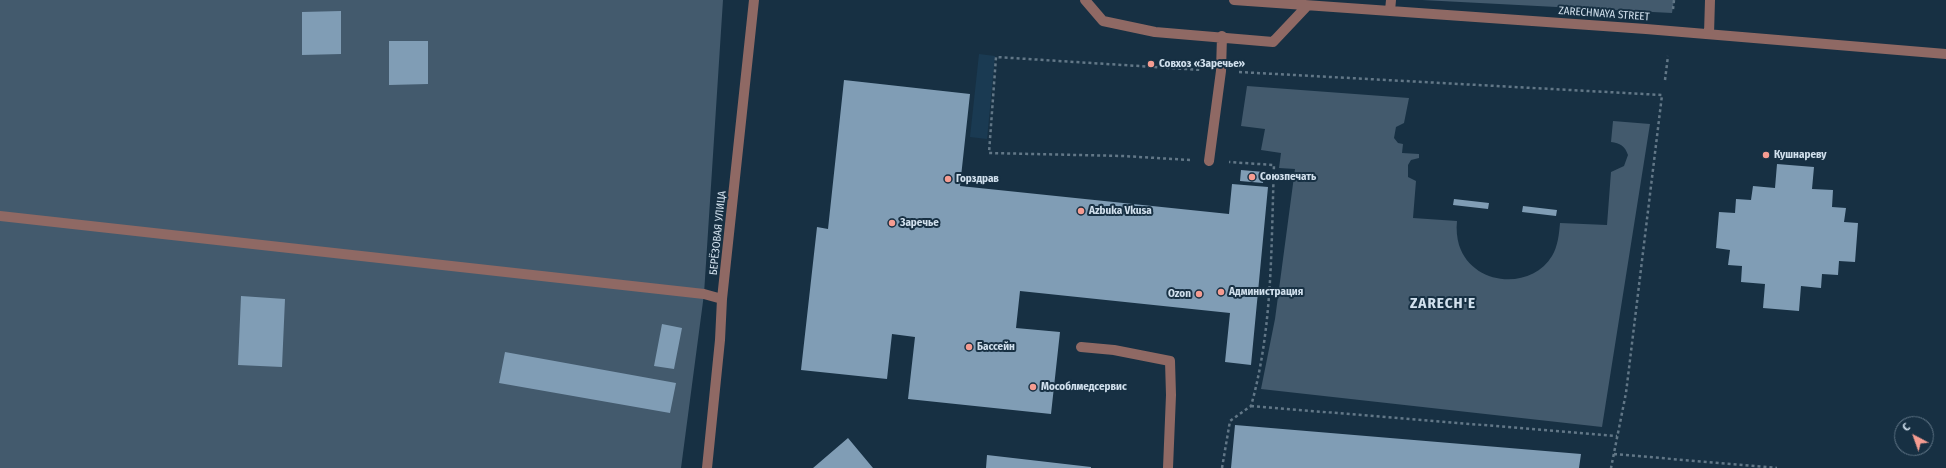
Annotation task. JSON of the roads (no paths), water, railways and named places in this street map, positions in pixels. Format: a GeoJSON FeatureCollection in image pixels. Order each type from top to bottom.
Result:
{"type":"FeatureCollection","features":[{"type":"Feature","properties":{"kind":"street","name":"БЕРЁЗОВАЯ УЛИЦА"},"geometry":{"type":"LineString","coordinates":[[707,468],[720,340],[722,298],[754,0]]}},
{"type":"Feature","properties":{"kind":"street"},"geometry":{"type":"LineString","coordinates":[[1084,0],[1103,22],[1155,32],[1222,36],[1273,42],[1307,6]]}},
{"type":"Feature","properties":{"kind":"street","name":"ZARECHNAYA STREET"},"geometry":{"type":"LineString","coordinates":[[1234,0],[1709,34],[1946,54]]}},
{"type":"Feature","properties":{"kind":"street"},"geometry":{"type":"LineString","coordinates":[[1390,11],[1391,0]]}},
{"type":"Feature","properties":{"kind":"street"},"geometry":{"type":"LineString","coordinates":[[1709,34],[1710,0]]}},
{"type":"Feature","properties":{"kind":"street"},"geometry":{"type":"LineString","coordinates":[[1209,161],[1221,71],[1222,36]]}},
{"type":"Feature","properties":{"kind":"street"},"geometry":{"type":"LineString","coordinates":[[0,216],[704,294],[722,298]]}},
{"type":"Feature","properties":{"kind":"street"},"geometry":{"type":"LineString","coordinates":[[1081,347],[1114,350],[1170,361],[1171,395],[1168,468]]}},
{"type":"Feature","properties":{"kind":"place","name":"Совхоз «Заречье»"},"geometry":{"type":"Point","coordinates":[1151,64]}},
{"type":"Feature","properties":{"kind":"place","name":"Кушнареву"},"geometry":{"type":"Point","coordinates":[1766,155]}},
{"type":"Feature","properties":{"kind":"place","name":"Союзпечать"},"geometry":{"type":"Point","coordinates":[1252,177]}},
{"type":"Feature","properties":{"kind":"place","name":"Горздрав"},"geometry":{"type":"Point","coordinates":[948,179]}},
{"type":"Feature","properties":{"kind":"place","name":"Azbuka Vkusa"},"geometry":{"type":"Point","coordinates":[1081,211]}},
{"type":"Feature","properties":{"kind":"place","name":"Заречье"},"geometry":{"type":"Point","coordinates":[892,223]}},
{"type":"Feature","properties":{"kind":"place","name":"Администрация"},"geometry":{"type":"Point","coordinates":[1221,292]}},
{"type":"Feature","properties":{"kind":"place","name":"Ozon"},"geometry":{"type":"Point","coordinates":[1199,294]}},
{"type":"Feature","properties":{"kind":"place","name":"Бассейн"},"geometry":{"type":"Point","coordinates":[969,347]}},
{"type":"Feature","properties":{"kind":"place","name":"Мособлмедсервис"},"geometry":{"type":"Point","coordinates":[1033,387]}},
{"type":"Feature","properties":{"kind":"district","name":"ZARECH'E"},"geometry":{"type":"Point","coordinates":[1443,304]}}]}
